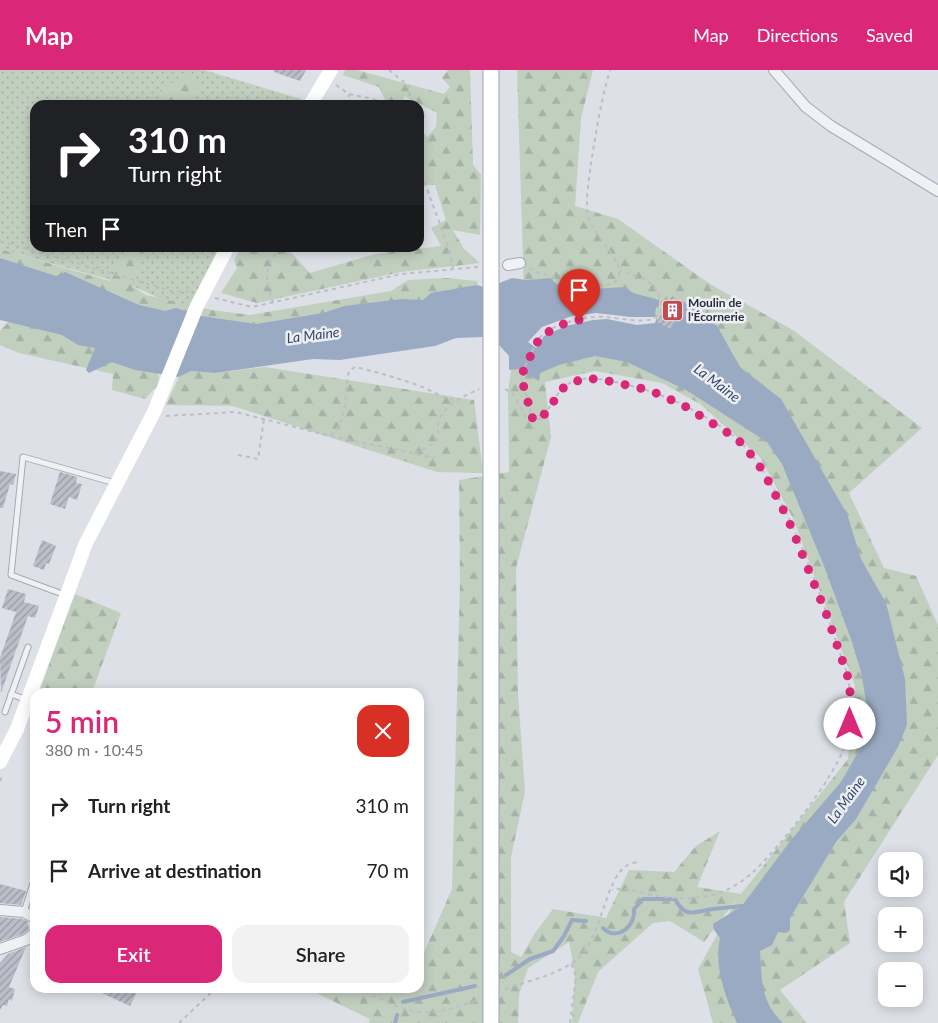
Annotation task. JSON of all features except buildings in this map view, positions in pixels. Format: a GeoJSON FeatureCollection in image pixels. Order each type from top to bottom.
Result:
{"type":"FeatureCollection","features":[{"type":"Feature","properties":{"kind":"main road"},"geometry":{"type":"LineString","coordinates":[[491,70],[491,1023]]}},
{"type":"Feature","properties":{"kind":"street"},"geometry":{"type":"LineString","coordinates":[[774,70],[806,107],[818,116],[938,192]]}},
{"type":"Feature","properties":{"kind":"street"},"geometry":{"type":"LineString","coordinates":[[313,100],[328,74]]}},
{"type":"Feature","properties":{"kind":"street"},"geometry":{"type":"LineString","coordinates":[[32,688],[65,595],[86,543],[154,412],[169,380],[197,306],[225,252]]}},
{"type":"Feature","properties":{"kind":"street"},"geometry":{"type":"LineString","coordinates":[[508,265],[520,263]]}},
{"type":"Feature","properties":{"kind":"street"},"geometry":{"type":"LineString","coordinates":[[2,753],[30,694]]}},
{"type":"Feature","properties":{"kind":"street"},"geometry":{"type":"LineString","coordinates":[[0,910],[24,912],[30,915]]}},
{"type":"Feature","properties":{"kind":"street"},"geometry":{"type":"LineString","coordinates":[[0,949],[26,940],[30,936]]}},
{"type":"Feature","properties":{"kind":"lane"},"geometry":{"type":"LineString","coordinates":[[65,595],[11,575],[23,457],[117,484]]}},
{"type":"Feature","properties":{"kind":"lane"},"geometry":{"type":"LineString","coordinates":[[5,712],[28,647]]}},
{"type":"Feature","properties":{"kind":"lane"},"geometry":{"type":"LineString","coordinates":[[11,694],[28,700]]}},
{"type":"Feature","properties":{"kind":"lane"},"geometry":{"type":"LineString","coordinates":[[24,912],[30,893]]}},
{"type":"Feature","properties":{"kind":"path"},"geometry":{"type":"LineString","coordinates":[[389,70],[410,87],[410,100]]}},
{"type":"Feature","properties":{"kind":"path"},"geometry":{"type":"LineString","coordinates":[[520,263],[536,272],[588,284],[607,286],[615,282],[620,271],[616,257],[592,228],[586,205],[601,102],[610,70]]}},
{"type":"Feature","properties":{"kind":"path"},"geometry":{"type":"LineString","coordinates":[[328,74],[350,94],[375,100]]}},
{"type":"Feature","properties":{"kind":"path"},"geometry":{"type":"LineString","coordinates":[[348,100],[350,94]]}},
{"type":"Feature","properties":{"kind":"path"},"geometry":{"type":"LineString","coordinates":[[218,299],[252,307],[401,274],[453,268],[424,182]]}},
{"type":"Feature","properties":{"kind":"path"},"geometry":{"type":"LineString","coordinates":[[0,241],[30,250]]}},
{"type":"Feature","properties":{"kind":"path"},"geometry":{"type":"LineString","coordinates":[[38,252],[172,291],[204,293]]}},
{"type":"Feature","properties":{"kind":"path"},"geometry":{"type":"LineString","coordinates":[[273,303],[265,274],[277,252]]}},
{"type":"Feature","properties":{"kind":"path"},"geometry":{"type":"LineString","coordinates":[[533,420],[521,377],[540,337],[560,325],[587,318],[602,317],[629,320],[652,319],[658,315],[662,306],[660,296],[651,284],[633,274],[620,271]]}},
{"type":"Feature","properties":{"kind":"path"},"geometry":{"type":"LineString","coordinates":[[330,435],[337,431],[342,419],[349,371],[355,367],[388,374],[438,393],[447,399],[457,401]]}},
{"type":"Feature","properties":{"kind":"path"},"geometry":{"type":"LineString","coordinates":[[499,386],[513,394],[527,419],[533,420],[541,419],[564,387],[584,378],[604,380],[649,390],[683,405],[736,438],[763,471],[788,519],[826,613],[850,686],[850,724],[844,746],[834,768],[789,830],[752,874],[717,894],[698,898],[651,894],[624,888],[612,890]]}},
{"type":"Feature","properties":{"kind":"path"},"geometry":{"type":"LineString","coordinates":[[416,454],[432,447],[438,439],[443,413],[457,401],[478,389],[484,388]]}},
{"type":"Feature","properties":{"kind":"path"},"geometry":{"type":"LineString","coordinates":[[154,412],[167,417],[220,411],[236,412],[435,458]]}},
{"type":"Feature","properties":{"kind":"path"},"geometry":{"type":"LineString","coordinates":[[238,455],[258,459],[264,419]]}},
{"type":"Feature","properties":{"kind":"path"},"geometry":{"type":"LineString","coordinates":[[503,990],[571,962],[588,947],[612,890],[626,866],[637,862]]}},
{"type":"Feature","properties":{"kind":"path"},"geometry":{"type":"LineString","coordinates":[[570,1023],[576,976],[571,962]]}},
{"type":"Feature","properties":{"kind":"path"},"geometry":{"type":"LineString","coordinates":[[179,1023],[211,993]]}},
{"type":"Feature","properties":{"kind":"path"},"geometry":{"type":"LineString","coordinates":[[369,993],[411,1012],[428,1014],[478,1000]]}},
{"type":"Feature","properties":{"kind":"green space"},"geometry":{"type":"Polygon","coordinates":[[[0,70],[204,70],[301,99],[30,100],[30,252],[220,252],[189,311],[132,286],[0,249],[0,70]]]}},
{"type":"Feature","properties":{"kind":"green space"},"geometry":{"type":"Polygon","coordinates":[[[345,70],[357,70],[444,94],[450,87],[442,78],[448,70],[470,70],[473,165],[481,175],[480,235],[453,230],[464,249],[480,263],[401,272],[257,303],[221,293],[237,268],[234,260],[239,252],[291,252],[310,273],[375,254],[424,252],[424,248],[441,246],[431,228],[446,220],[435,185],[424,185],[424,133],[427,137],[436,127],[437,113],[424,106],[424,100],[412,100],[404,96],[404,100],[385,100],[379,87],[343,75],[345,70]]]}},
{"type":"Feature","properties":{"kind":"green space"},"geometry":{"type":"Polygon","coordinates":[[[517,70],[593,70],[581,118],[575,206],[618,219],[710,284],[793,330],[922,428],[849,493],[884,568],[916,576],[938,625],[938,755],[844,902],[850,943],[780,990],[807,1023],[713,1023],[698,969],[737,899],[704,942],[670,921],[653,923],[598,972],[578,1023],[572,1023],[575,974],[569,942],[528,968],[519,995],[518,1023],[369,1023],[370,1019],[316,993],[424,993],[424,953],[452,889],[460,581],[459,480],[509,472],[508,390],[524,293],[517,70]],[[595,371],[545,382],[551,437],[516,568],[518,694],[525,792],[511,857],[511,952],[521,957],[535,933],[553,909],[606,918],[629,870],[674,872],[696,846],[720,831],[697,887],[741,894],[848,759],[855,686],[793,518],[760,457],[700,404],[662,383],[595,371]]]}},
{"type":"Feature","properties":{"kind":"green space"},"geometry":{"type":"Polygon","coordinates":[[[186,75],[200,83],[192,100],[161,100],[160,90],[186,75]]]}},
{"type":"Feature","properties":{"kind":"green space"},"geometry":{"type":"Polygon","coordinates":[[[0,249],[110,281],[124,252],[144,252],[132,286],[146,295],[212,310],[250,315],[391,291],[408,280],[447,278],[477,281],[479,292],[267,327],[174,319],[0,268],[0,249]]]}},
{"type":"Feature","properties":{"kind":"green space"},"geometry":{"type":"Polygon","coordinates":[[[13,317],[153,352],[160,383],[145,399],[112,390],[113,374],[19,353],[0,345],[0,331],[13,317]]]}},
{"type":"Feature","properties":{"kind":"green space"},"geometry":{"type":"Polygon","coordinates":[[[265,367],[474,400],[483,473],[437,472],[233,406],[166,405],[179,377],[191,371],[215,373],[265,367]]]}},
{"type":"Feature","properties":{"kind":"green space"},"geometry":{"type":"Polygon","coordinates":[[[75,594],[121,613],[93,688],[40,688],[75,594]]]}},
{"type":"Feature","properties":{"kind":"water","name":"La Maine"},"geometry":{"type":"Polygon","coordinates":[[[0,258],[56,276],[65,272],[139,305],[165,311],[176,308],[201,316],[256,324],[323,313],[344,306],[402,299],[423,300],[431,293],[477,285],[487,288],[512,278],[526,280],[551,278],[556,284],[593,289],[625,287],[633,293],[659,300],[659,306],[656,308],[654,317],[670,328],[684,302],[717,326],[740,367],[781,399],[847,514],[861,559],[886,603],[905,679],[907,725],[898,747],[856,819],[836,842],[790,918],[790,930],[786,933],[778,932],[772,945],[760,951],[762,981],[766,998],[775,1015],[783,1023],[737,1023],[722,981],[718,960],[720,938],[714,930],[713,924],[742,906],[791,840],[841,782],[861,747],[869,718],[861,672],[824,566],[782,464],[767,442],[686,390],[627,362],[595,356],[559,365],[540,373],[539,381],[518,369],[509,370],[509,356],[499,345],[482,337],[456,338],[435,346],[340,360],[313,359],[215,373],[191,371],[179,377],[135,370],[112,362],[89,373],[86,370],[95,348],[78,345],[62,335],[0,320],[0,258]]]}},
{"type":"Feature","properties":{"kind":"pier"},"geometry":{"type":"Polygon","coordinates":[[[596,313],[631,317],[657,317],[655,323],[637,325],[607,319],[593,320],[566,326],[544,336],[536,348],[528,342],[542,327],[572,316],[596,313]]]}},
{"type":"Feature","properties":{"kind":"waterway"},"geometry":{"type":"LineString","coordinates":[[603,928],[608,932],[614,933],[624,930],[632,921],[634,909],[643,899],[675,899],[683,910],[691,913],[742,906],[745,908]]}},
{"type":"Feature","properties":{"kind":"waterway"},"geometry":{"type":"LineString","coordinates":[[506,975],[530,959],[553,951],[564,936],[572,920],[586,921]]}},
{"type":"Feature","properties":{"kind":"waterway"},"geometry":{"type":"LineString","coordinates":[[403,1002],[475,986]]}},
{"type":"Feature","properties":{"kind":"waterway"},"geometry":{"type":"LineString","coordinates":[[395,1023],[397,1015]]}},
{"type":"Feature","properties":{"kind":"place","name":"Moulin de l'Écornerie"},"geometry":{"type":"Point","coordinates":[672,310]}},
{"type":"Feature","properties":{"kind":"route"},"geometry":{"type":"LineString","coordinates":[[579,320],[560,325],[540,337],[525,367],[521,377],[533,420],[541,419],[564,387],[584,378],[604,380],[649,390],[683,405],[736,438],[763,471],[801,548],[847,674],[850,686],[850,724]]}}]}
